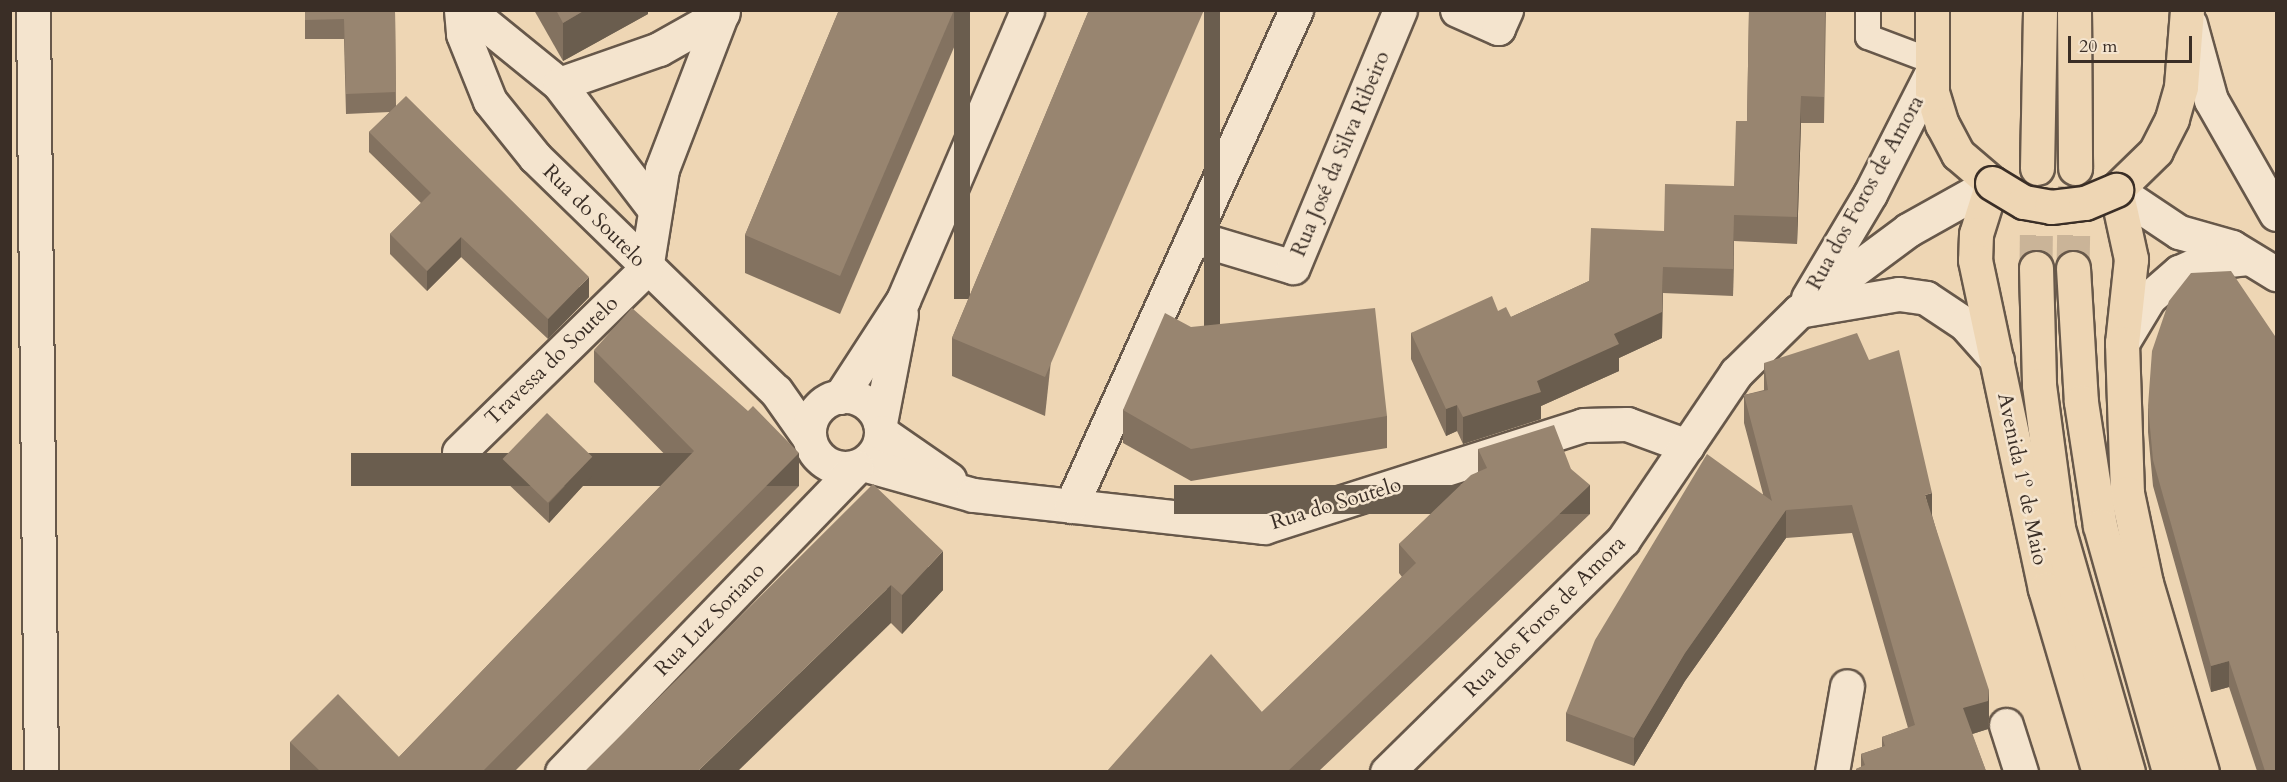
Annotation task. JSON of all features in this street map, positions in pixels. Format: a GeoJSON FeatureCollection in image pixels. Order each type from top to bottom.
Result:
{"type":"FeatureCollection","features":[{"type":"Feature","properties":{"kind":"main road"},"geometry":{"type":"LineString","coordinates":[[1932,10],[1931,68],[1949,141],[1992,183],[2024,202],[2051,207],[2085,203],[2116,190],[2156,151],[2172,119],[2181,87],[2187,11]]}},
{"type":"Feature","properties":{"kind":"main road"},"geometry":{"type":"LineString","coordinates":[[2037,168],[2040,10]]}},
{"type":"Feature","properties":{"kind":"main road"},"geometry":{"type":"LineString","coordinates":[[2074,10],[2075,168]]}},
{"type":"Feature","properties":{"kind":"main road","name":"Avenida 1º de Maio"},"geometry":{"type":"LineString","coordinates":[[1992,183],[1976,234],[1975,260],[2045,589],[2099,771]]}},
{"type":"Feature","properties":{"kind":"main road"},"geometry":{"type":"LineString","coordinates":[[2116,190],[2130,244],[2122,343],[2127,493],[2146,582],[2202,771]]}},
{"type":"Feature","properties":{"kind":"main road"},"geometry":{"type":"LineString","coordinates":[[2036,268],[2039,385],[2056,516],[2128,771]]}},
{"type":"Feature","properties":{"kind":"main road"},"geometry":{"type":"LineString","coordinates":[[2073,268],[2081,402],[2100,526],[2169,771]]}},
{"type":"Feature","properties":{"kind":"street"},"geometry":{"type":"LineString","coordinates":[[33,10],[41,771]]}},
{"type":"Feature","properties":{"kind":"street","name":"Rua do Soutelo"},"geometry":{"type":"LineString","coordinates":[[461,10],[463,34],[490,101],[535,157],[646,268],[776,391],[809,438]]}},
{"type":"Feature","properties":{"kind":"street"},"geometry":{"type":"LineString","coordinates":[[468,10],[559,84],[655,210]]}},
{"type":"Feature","properties":{"kind":"street"},"geometry":{"type":"LineString","coordinates":[[973,495],[860,465],[826,464],[809,438],[814,415],[836,398],[903,300],[1027,10]]}},
{"type":"Feature","properties":{"kind":"street"},"geometry":{"type":"LineString","coordinates":[[1071,506],[1296,10]]}},
{"type":"Feature","properties":{"kind":"street","name":"Rua José da Silva Ribeiro"},"geometry":{"type":"LineString","coordinates":[[1193,237],[1293,267],[1401,10]]}},
{"type":"Feature","properties":{"kind":"street"},"geometry":{"type":"LineString","coordinates":[[1457,10],[1498,28],[1506,10]]}},
{"type":"Feature","properties":{"kind":"street"},"geometry":{"type":"LineString","coordinates":[[2187,11],[2211,100],[2277,214]]}},
{"type":"Feature","properties":{"kind":"street"},"geometry":{"type":"LineString","coordinates":[[646,268],[662,169],[723,12]]}},
{"type":"Feature","properties":{"kind":"street"},"geometry":{"type":"LineString","coordinates":[[559,84],[659,49],[723,12]]}},
{"type":"Feature","properties":{"kind":"street","name":"Rua dos Foros de Amora"},"geometry":{"type":"LineString","coordinates":[[1800,311],[1870,194],[1931,68]]}},
{"type":"Feature","properties":{"kind":"street","name":"Rua dos Foros de Amora"},"geometry":{"type":"LineString","coordinates":[[1387,771],[1588,579],[1655,499],[1687,446],[1736,374],[1800,311],[1908,230],[1992,183]]}},
{"type":"Feature","properties":{"kind":"street"},"geometry":{"type":"LineString","coordinates":[[2116,190],[2179,232],[2264,266]]}},
{"type":"Feature","properties":{"kind":"street"},"geometry":{"type":"LineString","coordinates":[[2122,343],[2148,298],[2179,272],[2199,263],[2264,266]]}},
{"type":"Feature","properties":{"kind":"street","name":"Travessa do Soutelo"},"geometry":{"type":"LineString","coordinates":[[459,453],[646,268]]}},
{"type":"Feature","properties":{"kind":"street","name":"Rua dos Foros de Amora"},"geometry":{"type":"LineString","coordinates":[[1800,311],[1899,294],[1926,298],[1965,324],[1997,360]]}},
{"type":"Feature","properties":{"kind":"street"},"geometry":{"type":"LineString","coordinates":[[860,465],[876,451],[903,300]]}},
{"type":"Feature","properties":{"kind":"street"},"geometry":{"type":"LineString","coordinates":[[776,391],[860,399],[881,428],[973,495]]}},
{"type":"Feature","properties":{"kind":"street","name":"Rua do Soutelo"},"geometry":{"type":"LineString","coordinates":[[973,495],[1264,527],[1584,425],[1627,424],[1687,446]]}},
{"type":"Feature","properties":{"kind":"street","name":"Rua Luz Soriano"},"geometry":{"type":"LineString","coordinates":[[562,771],[860,465]]}},
{"type":"Feature","properties":{"kind":"street"},"geometry":{"type":"LineString","coordinates":[[1832,771],[1847,686]]}},
{"type":"Feature","properties":{"kind":"street"},"geometry":{"type":"LineString","coordinates":[[2006,726],[2020,771]]}},
{"type":"Feature","properties":{"kind":"lane"},"geometry":{"type":"LineString","coordinates":[[1868,10],[1868,37],[1931,68]]}},
{"type":"Feature","properties":{"kind":"building"},"geometry":{"type":"Polygon","coordinates":[[[305,10],[395,10],[396,92],[346,94],[344,19],[305,20],[305,10]]]}},
{"type":"Feature","properties":{"kind":"building"},"geometry":{"type":"Polygon","coordinates":[[[556,10],[585,10],[563,23],[556,10]]]}},
{"type":"Feature","properties":{"kind":"building"},"geometry":{"type":"Polygon","coordinates":[[[839,10],[954,10],[840,276],[745,235],[839,10]]]}},
{"type":"Feature","properties":{"kind":"building"},"geometry":{"type":"Polygon","coordinates":[[[1089,10],[1204,10],[1045,377],[952,338],[1089,10]]]}},
{"type":"Feature","properties":{"kind":"building"},"geometry":{"type":"Polygon","coordinates":[[[1749,10],[1825,10],[1824,97],[1801,96],[1797,217],[1734,215],[1733,269],[1663,267],[1662,312],[1614,334],[1619,344],[1537,381],[1541,392],[1463,417],[1457,405],[1446,409],[1411,333],[1492,296],[1498,311],[1506,307],[1511,317],[1589,281],[1591,228],[1664,231],[1665,184],[1734,186],[1736,121],[1747,121],[1749,10]]]}},
{"type":"Feature","properties":{"kind":"building"},"geometry":{"type":"Polygon","coordinates":[[[406,96],[589,277],[548,319],[461,237],[427,271],[390,234],[431,193],[369,132],[406,96]]]}},
{"type":"Feature","properties":{"kind":"building"},"geometry":{"type":"Polygon","coordinates":[[[2231,271],[2277,339],[2277,771],[2265,771],[2229,661],[2211,666],[2153,460],[2148,406],[2152,351],[2169,301],[2191,273],[2231,271]]]}},
{"type":"Feature","properties":{"kind":"building"},"geometry":{"type":"Polygon","coordinates":[[[632,308],[748,411],[753,406],[799,453],[483,771],[320,771],[290,742],[338,694],[399,757],[694,451],[594,350],[632,308]]]}},
{"type":"Feature","properties":{"kind":"building"},"geometry":{"type":"Polygon","coordinates":[[[1375,308],[1387,416],[1191,449],[1123,410],[1165,313],[1191,327],[1375,308]]]}},
{"type":"Feature","properties":{"kind":"building"},"geometry":{"type":"Polygon","coordinates":[[[1857,333],[1869,360],[1899,350],[1932,493],[1925,495],[1989,690],[1988,701],[1963,708],[1986,771],[1856,771],[1865,765],[1861,754],[1885,746],[1882,737],[1915,725],[1852,505],[1786,510],[1685,653],[1634,738],[1566,713],[1595,640],[1707,454],[1772,501],[1744,395],[1768,390],[1764,363],[1857,333]]]}},
{"type":"Feature","properties":{"kind":"building"},"geometry":{"type":"Polygon","coordinates":[[[547,413],[592,457],[548,503],[503,459],[547,413]]]}},
{"type":"Feature","properties":{"kind":"building"},"geometry":{"type":"Polygon","coordinates":[[[1554,425],[1571,469],[1590,485],[1288,771],[1107,771],[1211,654],[1262,712],[1416,563],[1399,544],[1471,475],[1487,468],[1478,449],[1554,425]]]}},
{"type":"Feature","properties":{"kind":"building"},"geometry":{"type":"Polygon","coordinates":[[[873,484],[943,551],[902,595],[891,585],[698,771],[585,771],[873,484]]]}},
{"type":"Feature","properties":{"kind":"tunnel"},"geometry":{"type":"LineString","coordinates":[[2036,268],[2037,168]]}},
{"type":"Feature","properties":{"kind":"tunnel"},"geometry":{"type":"LineString","coordinates":[[2073,268],[2075,168]]}}]}
